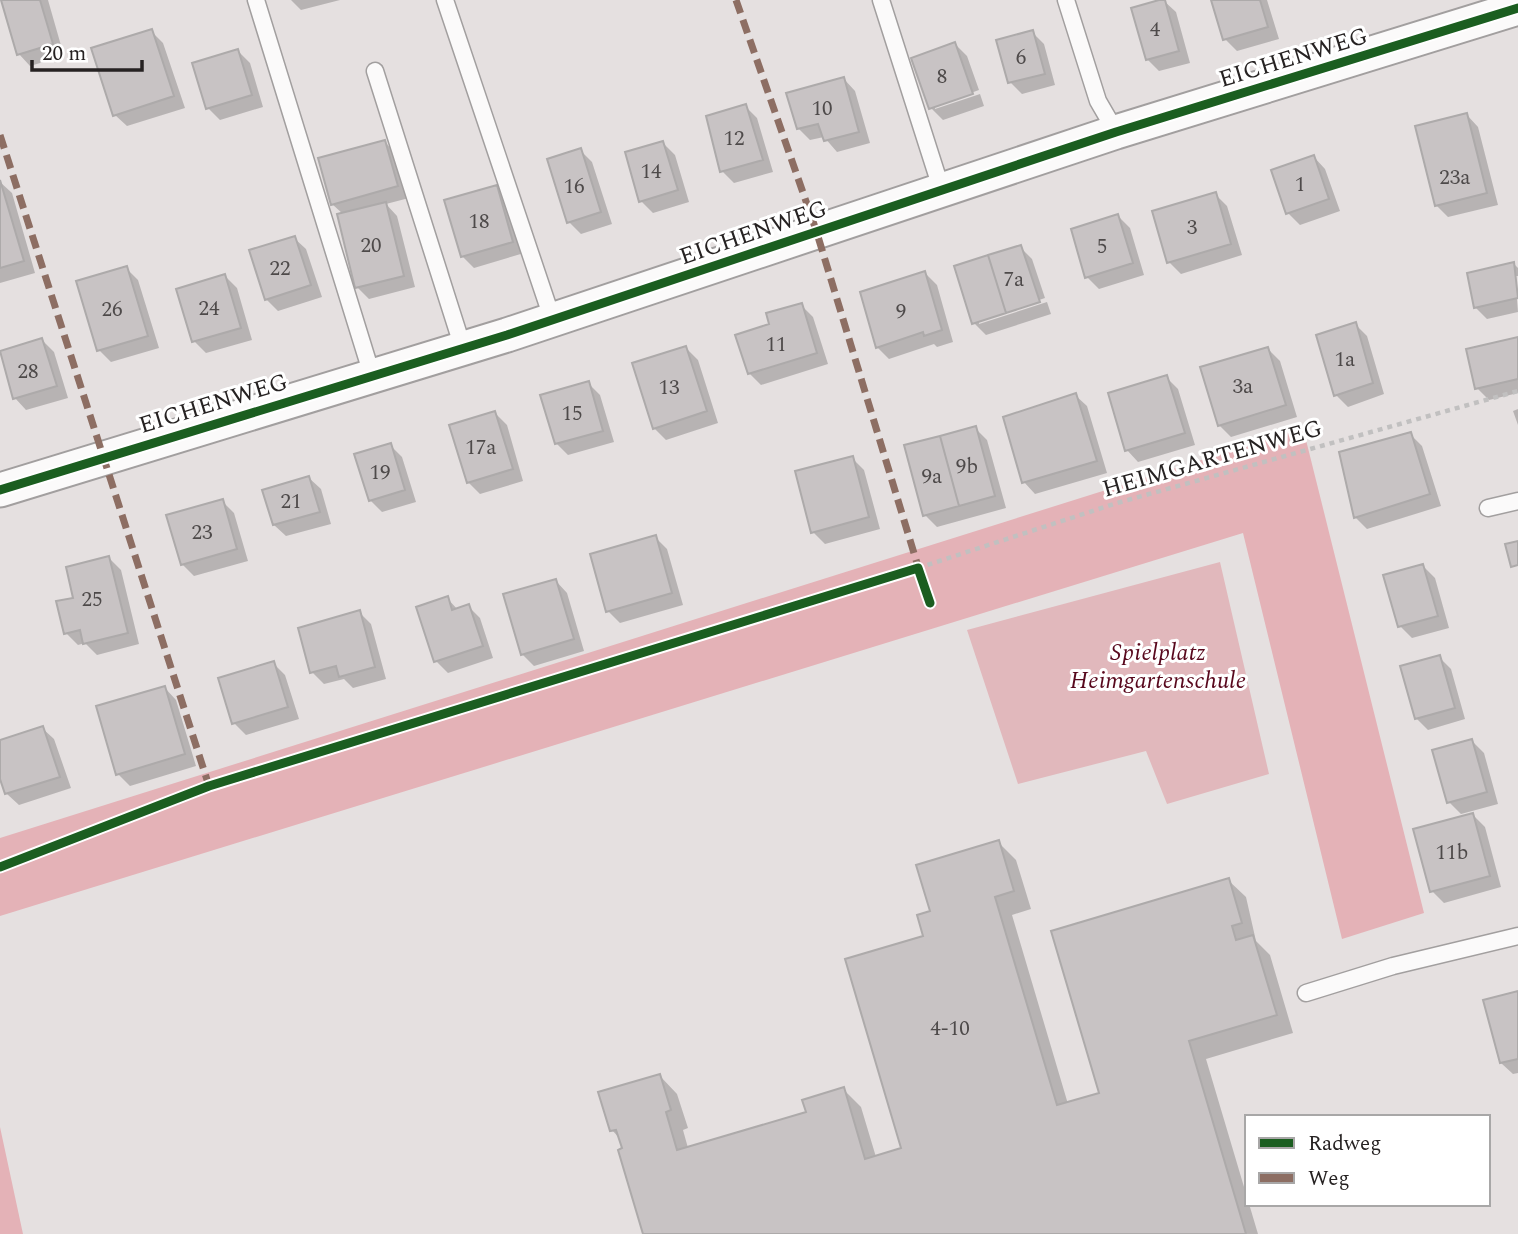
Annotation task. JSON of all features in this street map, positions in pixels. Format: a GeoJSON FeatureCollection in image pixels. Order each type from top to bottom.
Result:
{"type":"FeatureCollection","features":[{"type":"Feature","properties":{"kind":"street","name":"EICHENWEG"},"geometry":{"type":"LineString","coordinates":[[0,490],[553,320],[1116,132],[1518,8]]}},
{"type":"Feature","properties":{"kind":"lane"},"geometry":{"type":"LineString","coordinates":[[256,0],[372,375]]}},
{"type":"Feature","properties":{"kind":"lane"},"geometry":{"type":"LineString","coordinates":[[445,0],[553,320]]}},
{"type":"Feature","properties":{"kind":"lane"},"geometry":{"type":"LineString","coordinates":[[881,0],[942,191]]}},
{"type":"Feature","properties":{"kind":"lane"},"geometry":{"type":"LineString","coordinates":[[1066,0],[1098,101],[1116,132]]}},
{"type":"Feature","properties":{"kind":"lane"},"geometry":{"type":"LineString","coordinates":[[375,71],[463,348]]}},
{"type":"Feature","properties":{"kind":"lane"},"geometry":{"type":"LineString","coordinates":[[1488,508],[1518,501]]}},
{"type":"Feature","properties":{"kind":"lane"},"geometry":{"type":"LineString","coordinates":[[1306,993],[1393,966],[1518,936]]}},
{"type":"Feature","properties":{"kind":"green space","name":"Spielplatz Heimgartenschule"},"geometry":{"type":"Polygon","coordinates":[[[1220,562],[1269,774],[1167,804],[1146,751],[1018,784],[967,630],[1220,562]]]}},
{"type":"Feature","properties":{"kind":"shaded area"},"geometry":{"type":"Polygon","coordinates":[[[1303,428],[1424,913],[1342,939],[1243,533],[0,916],[0,838],[1303,428]]]}},
{"type":"Feature","properties":{"kind":"shaded area"},"geometry":{"type":"Polygon","coordinates":[[[0,1127],[23,1234],[0,1234],[0,1127]]]}},
{"type":"Feature","properties":{"kind":"building"},"geometry":{"type":"Polygon","coordinates":[[[1,0],[40,0],[53,44],[17,55],[1,0]]]}},
{"type":"Feature","properties":{"kind":"building"},"geometry":{"type":"Polygon","coordinates":[[[1165,0],[1179,51],[1146,60],[1131,8],[1165,0]]]}},
{"type":"Feature","properties":{"kind":"building"},"geometry":{"type":"Polygon","coordinates":[[[1211,0],[1260,0],[1268,27],[1223,40],[1211,0]]]}},
{"type":"Feature","properties":{"kind":"building"},"geometry":{"type":"Polygon","coordinates":[[[152,29],[174,96],[113,116],[91,48],[152,29]]]}},
{"type":"Feature","properties":{"kind":"building"},"geometry":{"type":"Polygon","coordinates":[[[1033,30],[1045,74],[1008,83],[996,40],[1033,30]]]}},
{"type":"Feature","properties":{"kind":"building"},"geometry":{"type":"Polygon","coordinates":[[[955,42],[973,94],[929,109],[911,58],[955,42]]]}},
{"type":"Feature","properties":{"kind":"building"},"geometry":{"type":"Polygon","coordinates":[[[238,49],[252,95],[206,109],[192,63],[238,49]]]}},
{"type":"Feature","properties":{"kind":"building"},"geometry":{"type":"Polygon","coordinates":[[[844,77],[859,132],[824,141],[818,124],[797,129],[786,93],[844,77]]]}},
{"type":"Feature","properties":{"kind":"building"},"geometry":{"type":"Polygon","coordinates":[[[746,104],[763,160],[720,172],[706,116],[746,104]]]}},
{"type":"Feature","properties":{"kind":"building"},"geometry":{"type":"Polygon","coordinates":[[[1467,113],[1487,193],[1435,206],[1415,126],[1467,113]]]}},
{"type":"Feature","properties":{"kind":"building"},"geometry":{"type":"Polygon","coordinates":[[[385,140],[398,186],[331,205],[318,158],[385,140]]]}},
{"type":"Feature","properties":{"kind":"building"},"geometry":{"type":"Polygon","coordinates":[[[663,141],[678,190],[639,202],[625,152],[663,141]]]}},
{"type":"Feature","properties":{"kind":"building"},"geometry":{"type":"Polygon","coordinates":[[[581,148],[601,212],[567,223],[547,159],[581,148]]]}},
{"type":"Feature","properties":{"kind":"building"},"geometry":{"type":"Polygon","coordinates":[[[1314,155],[1329,199],[1286,214],[1271,170],[1314,155]]]}},
{"type":"Feature","properties":{"kind":"building"},"geometry":{"type":"Polygon","coordinates":[[[0,180],[24,261],[0,268],[0,180]]]}},
{"type":"Feature","properties":{"kind":"building"},"geometry":{"type":"Polygon","coordinates":[[[497,185],[513,242],[461,257],[444,200],[497,185]]]}},
{"type":"Feature","properties":{"kind":"building"},"geometry":{"type":"Polygon","coordinates":[[[1216,192],[1231,244],[1167,263],[1152,211],[1216,192]]]}},
{"type":"Feature","properties":{"kind":"building"},"geometry":{"type":"Polygon","coordinates":[[[386,202],[404,276],[355,288],[337,214],[386,202]]]}},
{"type":"Feature","properties":{"kind":"building"},"geometry":{"type":"Polygon","coordinates":[[[1118,214],[1133,263],[1085,278],[1071,229],[1118,214]]]}},
{"type":"Feature","properties":{"kind":"building"},"geometry":{"type":"Polygon","coordinates":[[[295,236],[311,285],[265,300],[249,250],[295,236]]]}},
{"type":"Feature","properties":{"kind":"building"},"geometry":{"type":"Polygon","coordinates":[[[1021,245],[1040,302],[1006,313],[988,255],[1021,245]]]}},
{"type":"Feature","properties":{"kind":"building"},"geometry":{"type":"Polygon","coordinates":[[[988,255],[1006,313],[972,324],[954,266],[988,255]]]}},
{"type":"Feature","properties":{"kind":"building"},"geometry":{"type":"Polygon","coordinates":[[[1514,262],[1518,298],[1474,308],[1467,273],[1514,262]]]}},
{"type":"Feature","properties":{"kind":"building"},"geometry":{"type":"Polygon","coordinates":[[[127,266],[148,336],[97,351],[76,281],[127,266]]]}},
{"type":"Feature","properties":{"kind":"building"},"geometry":{"type":"Polygon","coordinates":[[[925,271],[942,330],[924,336],[923,332],[876,348],[860,292],[925,271]]]}},
{"type":"Feature","properties":{"kind":"building"},"geometry":{"type":"Polygon","coordinates":[[[225,274],[241,328],[192,342],[176,289],[225,274]]]}},
{"type":"Feature","properties":{"kind":"building"},"geometry":{"type":"Polygon","coordinates":[[[802,303],[817,353],[748,374],[735,335],[769,324],[766,313],[802,303]]]}},
{"type":"Feature","properties":{"kind":"building"},"geometry":{"type":"Polygon","coordinates":[[[1356,322],[1373,383],[1334,396],[1316,335],[1356,322]]]}},
{"type":"Feature","properties":{"kind":"building"},"geometry":{"type":"Polygon","coordinates":[[[1518,337],[1518,379],[1475,389],[1466,349],[1518,337]]]}},
{"type":"Feature","properties":{"kind":"building"},"geometry":{"type":"Polygon","coordinates":[[[42,338],[57,386],[13,399],[0,351],[42,338]]]}},
{"type":"Feature","properties":{"kind":"building"},"geometry":{"type":"Polygon","coordinates":[[[686,346],[707,411],[653,429],[632,363],[686,346]]]}},
{"type":"Feature","properties":{"kind":"building"},"geometry":{"type":"Polygon","coordinates":[[[1268,347],[1286,405],[1218,426],[1200,367],[1268,347]]]}},
{"type":"Feature","properties":{"kind":"building"},"geometry":{"type":"Polygon","coordinates":[[[1167,375],[1185,433],[1125,451],[1108,393],[1167,375]]]}},
{"type":"Feature","properties":{"kind":"building"},"geometry":{"type":"Polygon","coordinates":[[[589,381],[603,431],[555,444],[540,395],[589,381]]]}},
{"type":"Feature","properties":{"kind":"building"},"geometry":{"type":"Polygon","coordinates":[[[1076,393],[1097,461],[1022,483],[1003,417],[1076,393]]]}},
{"type":"Feature","properties":{"kind":"building"},"geometry":{"type":"Polygon","coordinates":[[[495,411],[513,469],[467,483],[449,425],[495,411]]]}},
{"type":"Feature","properties":{"kind":"building"},"geometry":{"type":"Polygon","coordinates":[[[976,426],[995,496],[959,506],[940,436],[976,426]]]}},
{"type":"Feature","properties":{"kind":"building"},"geometry":{"type":"Polygon","coordinates":[[[1411,432],[1430,494],[1354,518],[1339,452],[1411,432]]]}},
{"type":"Feature","properties":{"kind":"building"},"geometry":{"type":"Polygon","coordinates":[[[940,436],[959,506],[923,516],[904,445],[940,436]]]}},
{"type":"Feature","properties":{"kind":"building"},"geometry":{"type":"Polygon","coordinates":[[[391,443],[405,490],[369,501],[354,454],[391,443]]]}},
{"type":"Feature","properties":{"kind":"building"},"geometry":{"type":"Polygon","coordinates":[[[853,456],[869,517],[811,533],[795,471],[853,456]]]}},
{"type":"Feature","properties":{"kind":"building"},"geometry":{"type":"Polygon","coordinates":[[[309,476],[320,512],[273,525],[262,490],[309,476]]]}},
{"type":"Feature","properties":{"kind":"building"},"geometry":{"type":"Polygon","coordinates":[[[223,499],[237,549],[181,565],[166,515],[223,499]]]}},
{"type":"Feature","properties":{"kind":"building"},"geometry":{"type":"Polygon","coordinates":[[[656,535],[672,593],[606,612],[590,554],[656,535]]]}},
{"type":"Feature","properties":{"kind":"building"},"geometry":{"type":"Polygon","coordinates":[[[1518,541],[1518,565],[1511,567],[1505,544],[1518,541]]]}},
{"type":"Feature","properties":{"kind":"building"},"geometry":{"type":"Polygon","coordinates":[[[109,556],[128,633],[83,644],[80,630],[64,634],[56,601],[73,598],[66,567],[109,556]]]}},
{"type":"Feature","properties":{"kind":"building"},"geometry":{"type":"Polygon","coordinates":[[[1423,564],[1438,616],[1398,627],[1383,575],[1423,564]]]}},
{"type":"Feature","properties":{"kind":"building"},"geometry":{"type":"Polygon","coordinates":[[[556,579],[574,639],[521,655],[503,594],[556,579]]]}},
{"type":"Feature","properties":{"kind":"building"},"geometry":{"type":"Polygon","coordinates":[[[448,596],[452,610],[469,604],[483,646],[434,662],[416,607],[448,596]]]}},
{"type":"Feature","properties":{"kind":"building"},"geometry":{"type":"Polygon","coordinates":[[[360,610],[375,667],[339,677],[336,666],[310,673],[298,628],[360,610]]]}},
{"type":"Feature","properties":{"kind":"building"},"geometry":{"type":"Polygon","coordinates":[[[1440,655],[1455,708],[1415,719],[1400,666],[1440,655]]]}},
{"type":"Feature","properties":{"kind":"building"},"geometry":{"type":"Polygon","coordinates":[[[274,661],[288,707],[232,724],[218,678],[274,661]]]}},
{"type":"Feature","properties":{"kind":"building"},"geometry":{"type":"Polygon","coordinates":[[[165,686],[185,754],[116,775],[96,706],[165,686]]]}},
{"type":"Feature","properties":{"kind":"building"},"geometry":{"type":"Polygon","coordinates":[[[43,726],[60,777],[5,794],[0,779],[0,740],[43,726]]]}},
{"type":"Feature","properties":{"kind":"building"},"geometry":{"type":"Polygon","coordinates":[[[1472,739],[1487,792],[1447,803],[1432,750],[1472,739]]]}},
{"type":"Feature","properties":{"kind":"building"},"geometry":{"type":"Polygon","coordinates":[[[1473,813],[1490,876],[1430,892],[1413,829],[1473,813]]]}},
{"type":"Feature","properties":{"kind":"building"},"geometry":{"type":"Polygon","coordinates":[[[999,840],[1014,891],[995,897],[1057,1105],[1099,1093],[1051,931],[1229,878],[1242,923],[1232,926],[1236,940],[1253,935],[1277,1015],[1189,1041],[1246,1234],[643,1234],[618,1150],[622,1148],[616,1130],[610,1131],[598,1092],[660,1074],[671,1110],[666,1112],[677,1150],[806,1112],[802,1100],[844,1087],[865,1159],[901,1148],[845,959],[923,936],[917,915],[930,911],[916,865],[999,840]]]}},
{"type":"Feature","properties":{"kind":"building"},"geometry":{"type":"Polygon","coordinates":[[[1518,991],[1518,1059],[1500,1063],[1483,1000],[1518,991]]]}},
{"type":"Feature","properties":{"kind":"marked path"},"geometry":{"type":"LineString","coordinates":[[736,0],[816,230],[920,573]]}},
{"type":"Feature","properties":{"kind":"marked path"},"geometry":{"type":"LineString","coordinates":[[0,135],[209,786]]}},
{"type":"Feature","properties":{"kind":"cycle path"},"geometry":{"type":"LineString","coordinates":[[0,490],[507,335],[1116,132],[1518,8]]}},
{"type":"Feature","properties":{"kind":"cycle path"},"geometry":{"type":"LineString","coordinates":[[0,867],[209,786],[918,568],[930,603]]}}]}
